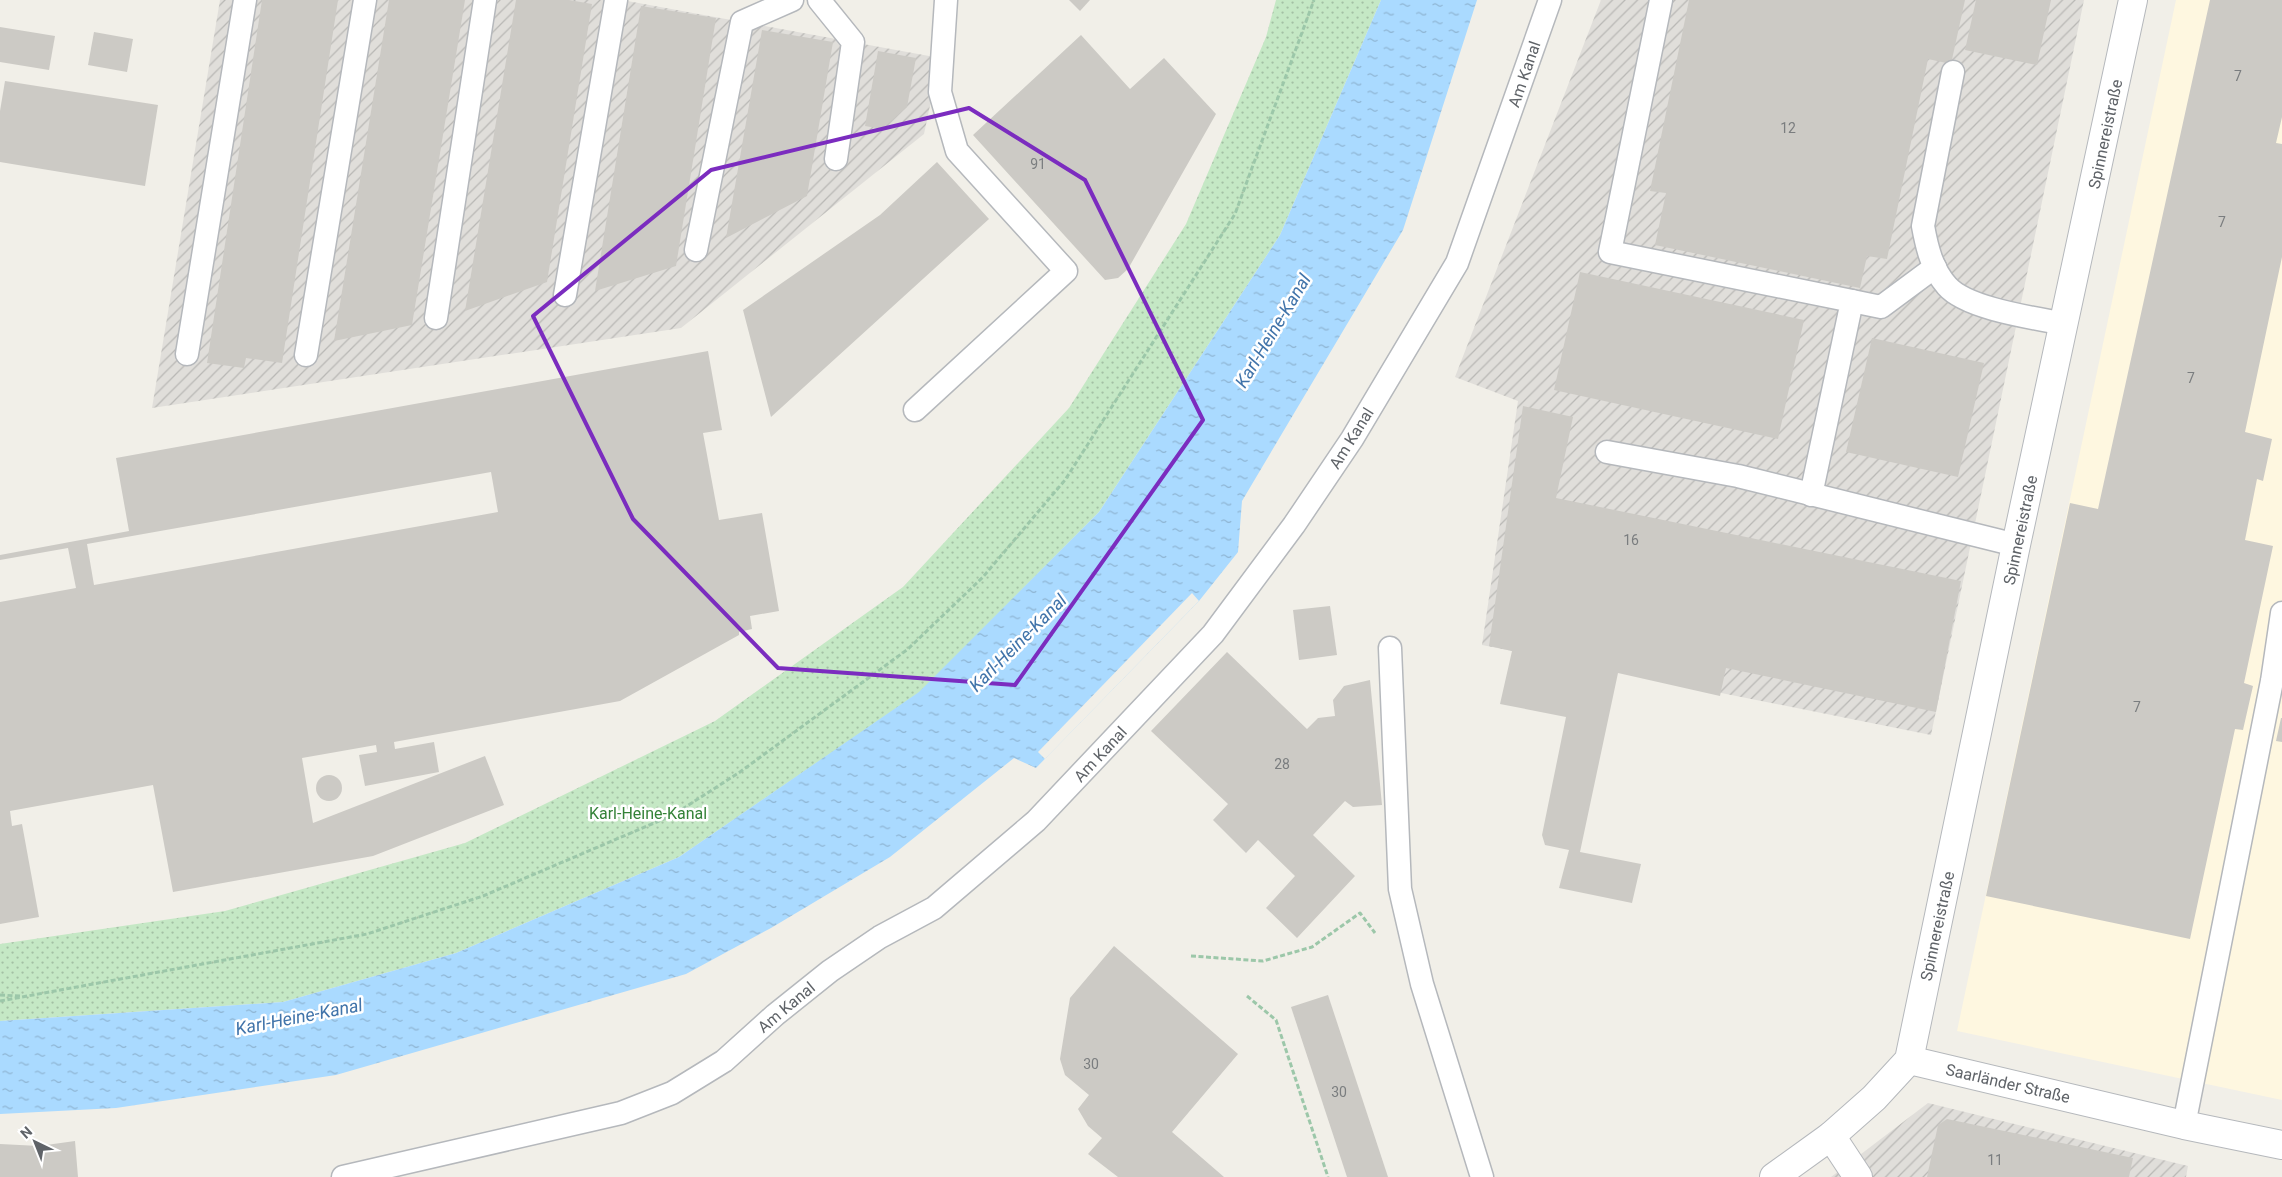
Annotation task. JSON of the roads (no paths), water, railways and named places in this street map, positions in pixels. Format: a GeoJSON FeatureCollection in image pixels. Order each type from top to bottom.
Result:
{"type":"FeatureCollection","features":[{"type":"Feature","properties":{"kind":"street","name":"Spinnereistraße"},"geometry":{"type":"LineString","coordinates":[[1909,1060],[2016,545],[2065,324],[2133,0]]}},
{"type":"Feature","properties":{"kind":"street","name":"Saarländer Straße"},"geometry":{"type":"LineString","coordinates":[[1909,1060],[2184,1125],[2282,1145]]}},
{"type":"Feature","properties":{"kind":"street"},"geometry":{"type":"LineString","coordinates":[[1774,1177],[1831,1136],[1874,1098],[1909,1060]]}},
{"type":"Feature","properties":{"kind":"street"},"geometry":{"type":"LineString","coordinates":[[1831,1136],[1858,1177]]}},
{"type":"Feature","properties":{"kind":"lane"},"geometry":{"type":"LineString","coordinates":[[187,354],[245,0]]}},
{"type":"Feature","properties":{"kind":"lane"},"geometry":{"type":"LineString","coordinates":[[306,355],[365,0]]}},
{"type":"Feature","properties":{"kind":"lane"},"geometry":{"type":"LineString","coordinates":[[436,318],[486,0]]}},
{"type":"Feature","properties":{"kind":"lane"},"geometry":{"type":"LineString","coordinates":[[565,296],[616,0]]}},
{"type":"Feature","properties":{"kind":"lane"},"geometry":{"type":"LineString","coordinates":[[696,250],[742,22],[792,0]]}},
{"type":"Feature","properties":{"kind":"lane"},"geometry":{"type":"LineString","coordinates":[[819,0],[853,42],[836,158]]}},
{"type":"Feature","properties":{"kind":"lane"},"geometry":{"type":"LineString","coordinates":[[915,410],[1066,271],[956,151],[940,92],[946,0]]}},
{"type":"Feature","properties":{"kind":"lane","name":"Am Kanal"},"geometry":{"type":"LineString","coordinates":[[343,1177],[621,1113],[672,1093],[724,1061],[775,1015],[830,971],[880,937],[934,908],[1036,821],[1213,634],[1294,525],[1352,439],[1457,263],[1550,0]]}},
{"type":"Feature","properties":{"kind":"lane"},"geometry":{"type":"LineString","coordinates":[[1661,0],[1610,252],[1881,306],[1935,267]]}},
{"type":"Feature","properties":{"kind":"lane"},"geometry":{"type":"LineString","coordinates":[[1953,72],[1923,226],[1927,249],[1935,267],[1948,288],[1971,301],[2006,312],[2065,324]]}},
{"type":"Feature","properties":{"kind":"lane"},"geometry":{"type":"LineString","coordinates":[[1811,494],[1852,301]]}},
{"type":"Feature","properties":{"kind":"lane"},"geometry":{"type":"LineString","coordinates":[[1607,452],[1738,476],[2016,545]]}},
{"type":"Feature","properties":{"kind":"lane"},"geometry":{"type":"LineString","coordinates":[[2184,1125],[2272,682],[2282,613]]}},
{"type":"Feature","properties":{"kind":"lane"},"geometry":{"type":"LineString","coordinates":[[1390,648],[1400,889],[1422,984],[1482,1177]]}},
{"type":"Feature","properties":{"kind":"water","name":"Karl-Heine-Kanal"},"geometry":{"type":"Polygon","coordinates":[[[1381,0],[1477,0],[1403,230],[1242,501],[1238,552],[1199,601],[1036,768],[1014,758],[890,857],[771,928],[686,974],[336,1075],[116,1108],[0,1114],[0,1021],[283,1002],[456,953],[679,857],[919,692],[1099,512],[1280,235],[1381,0]]]}}]}
